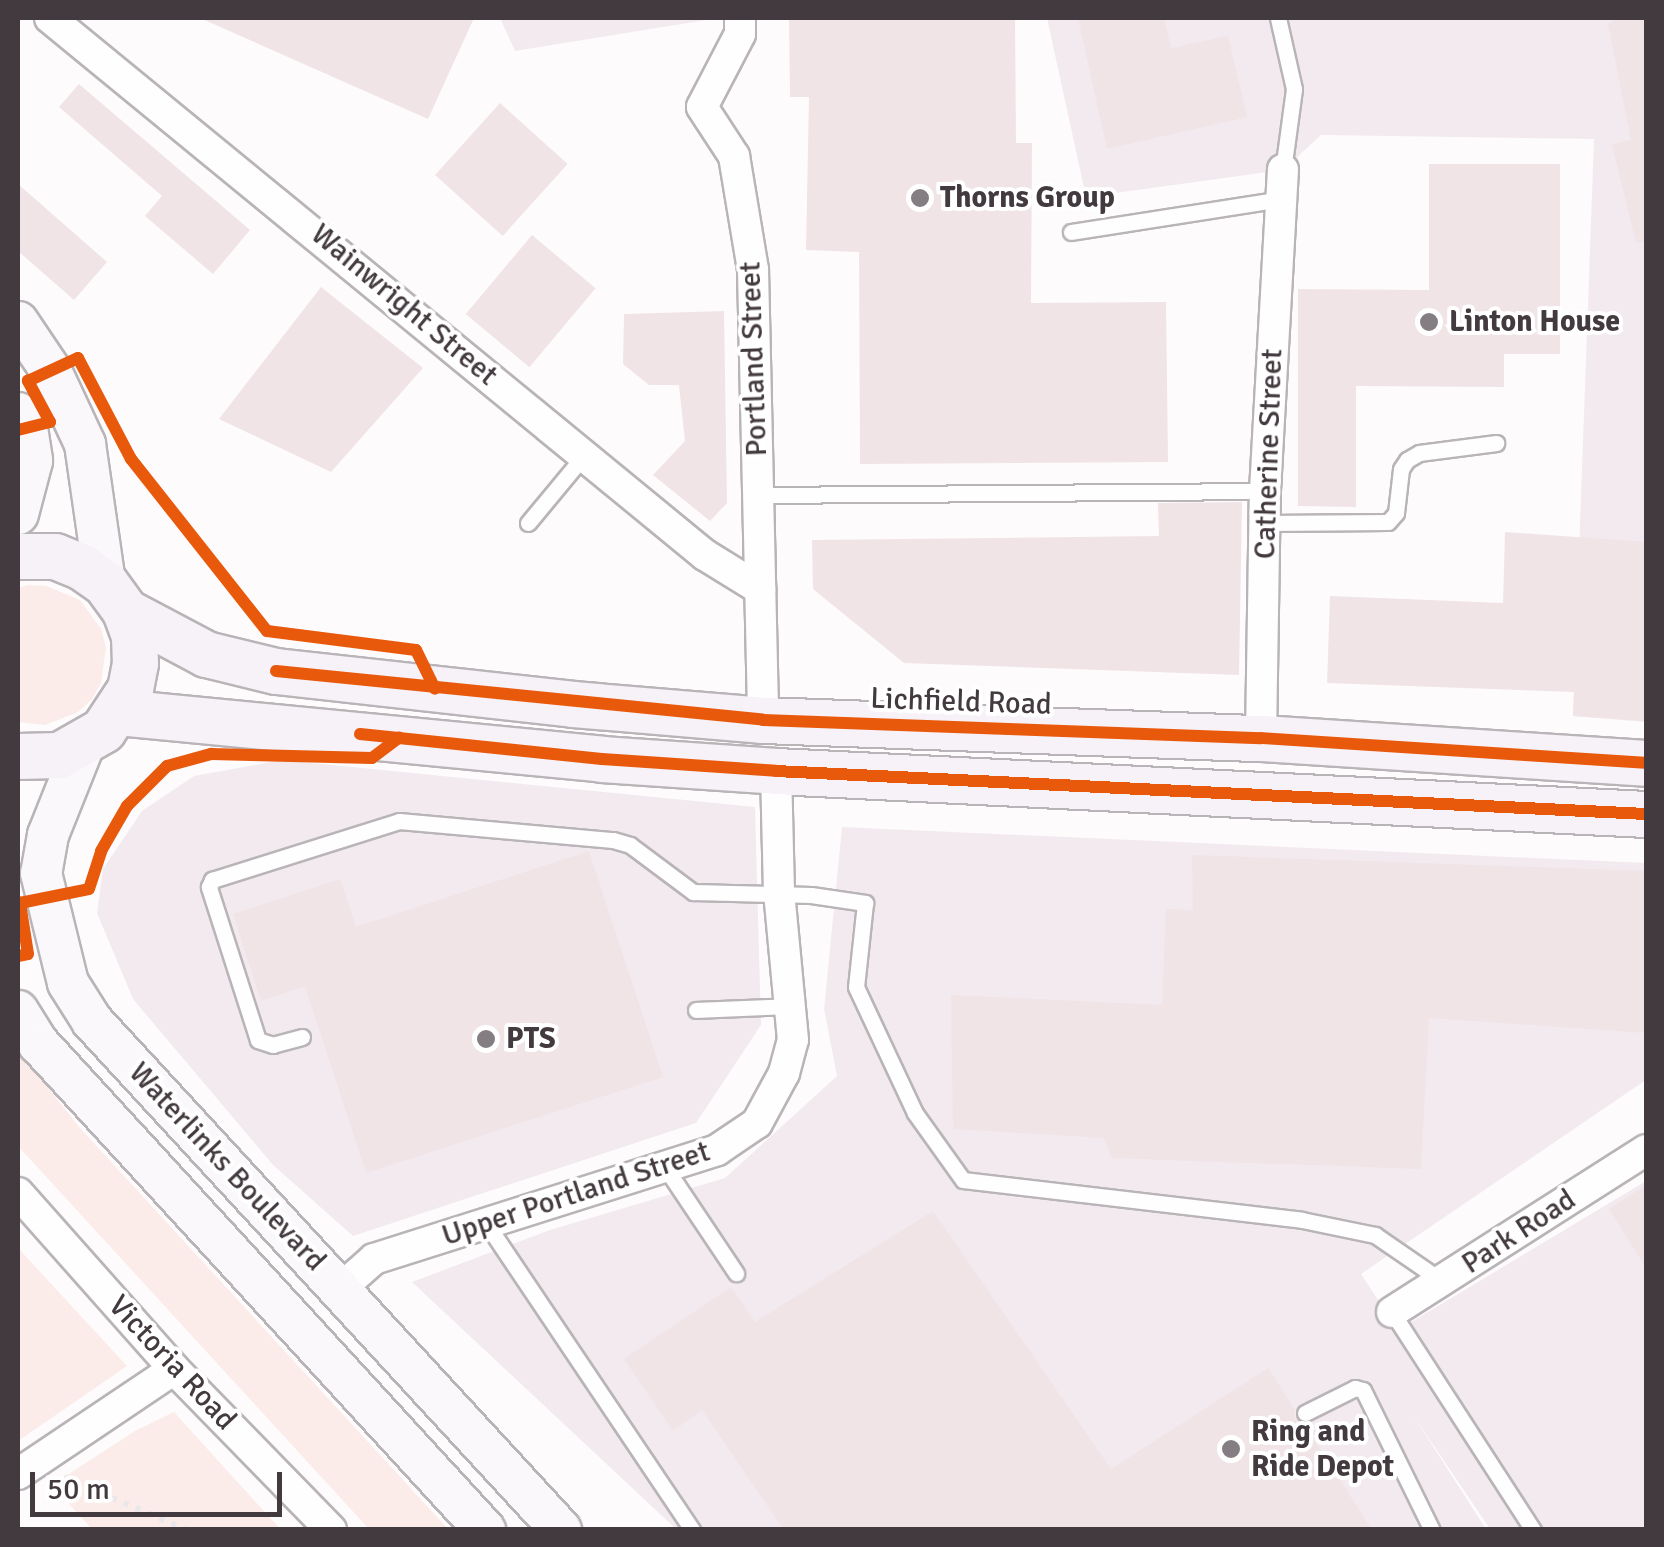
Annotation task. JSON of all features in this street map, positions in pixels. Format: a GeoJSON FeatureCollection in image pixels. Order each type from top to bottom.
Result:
{"type":"FeatureCollection","features":[{"type":"Feature","properties":{"kind":"main road"},"geometry":{"type":"LineString","coordinates":[[18,322],[51,371],[85,444],[115,598],[134,636],[135,663],[130,689],[118,712],[84,745],[59,755],[18,756]]}},
{"type":"Feature","properties":{"kind":"main road"},"geometry":{"type":"LineString","coordinates":[[18,414],[27,428],[32,461],[18,514]]}},
{"type":"Feature","properties":{"kind":"main road","name":"Lichfield Road"},"geometry":{"type":"LineString","coordinates":[[18,556],[55,556],[82,566],[115,598],[206,654],[276,671],[762,720],[1261,738],[1646,763]]}},
{"type":"Feature","properties":{"kind":"main road"},"geometry":{"type":"LineString","coordinates":[[118,712],[602,760],[1646,814]]}},
{"type":"Feature","properties":{"kind":"main road","name":"Waterlinks Boulevard"},"geometry":{"type":"LineString","coordinates":[[84,745],[48,836],[40,873],[68,983],[92,1021],[560,1530]]}},
{"type":"Feature","properties":{"kind":"main road","name":"Waterlinks Boulevard"},"geometry":{"type":"LineString","coordinates":[[18,1011],[40,1044],[485,1530]]}},
{"type":"Feature","properties":{"kind":"street","name":"Wainwright Street"},"geometry":{"type":"LineString","coordinates":[[50,18],[705,555],[760,588]]}},
{"type":"Feature","properties":{"kind":"street","name":"Portland Street"},"geometry":{"type":"LineString","coordinates":[[740,18],[740,34],[702,107],[734,156],[754,270],[762,720]]}},
{"type":"Feature","properties":{"kind":"street","name":"Catherine Street"},"geometry":{"type":"LineString","coordinates":[[1261,738],[1266,491],[1282,184]]}},
{"type":"Feature","properties":{"kind":"street","name":"Upper Portland Street"},"geometry":{"type":"LineString","coordinates":[[340,1289],[374,1259],[717,1150],[758,1123],[784,1072],[792,1040],[779,893],[776,771]]}},
{"type":"Feature","properties":{"kind":"street","name":"Park Road"},"geometry":{"type":"LineString","coordinates":[[1392,1312],[1646,1150]]}},
{"type":"Feature","properties":{"kind":"street","name":"Victoria Road"},"geometry":{"type":"LineString","coordinates":[[18,1192],[174,1370],[331,1530]]}},
{"type":"Feature","properties":{"kind":"street"},"geometry":{"type":"LineString","coordinates":[[24,1470],[174,1370]]}},
{"type":"Feature","properties":{"kind":"lane"},"geometry":{"type":"LineString","coordinates":[[1071,232],[1282,184],[1294,89],[1278,18]]}},
{"type":"Feature","properties":{"kind":"lane"},"geometry":{"type":"LineString","coordinates":[[1265,522],[1388,522],[1396,513],[1401,469],[1407,460],[1419,453],[1496,442]]}},
{"type":"Feature","properties":{"kind":"lane"},"geometry":{"type":"LineString","coordinates":[[528,524],[584,454]]}},
{"type":"Feature","properties":{"kind":"lane"},"geometry":{"type":"LineString","coordinates":[[758,496],[1266,491]]}},
{"type":"Feature","properties":{"kind":"lane"},"geometry":{"type":"LineString","coordinates":[[302,1036],[273,1045],[258,1040],[209,888],[212,880],[400,821],[592,835],[630,846],[693,892],[779,893],[866,903],[856,987],[915,1113],[963,1180],[1302,1220],[1374,1235],[1442,1281]]}},
{"type":"Feature","properties":{"kind":"lane"},"geometry":{"type":"LineString","coordinates":[[696,1010],[792,1006]]}},
{"type":"Feature","properties":{"kind":"lane"},"geometry":{"type":"LineString","coordinates":[[665,1167],[736,1273]]}},
{"type":"Feature","properties":{"kind":"lane"},"geometry":{"type":"LineString","coordinates":[[486,1223],[692,1530]]}},
{"type":"Feature","properties":{"kind":"lane"},"geometry":{"type":"LineString","coordinates":[[1392,1312],[1532,1530]]}},
{"type":"Feature","properties":{"kind":"lane"},"geometry":{"type":"LineString","coordinates":[[1305,1414],[1355,1388],[1363,1390],[1432,1530]]}},
{"type":"Feature","properties":{"kind":"path"},"geometry":{"type":"LineString","coordinates":[[24,1470],[187,1530]]}},
{"type":"Feature","properties":{"kind":"shaded area"},"geometry":{"type":"Polygon","coordinates":[[[500,18],[706,18],[706,20],[515,51],[500,18]]]}},
{"type":"Feature","properties":{"kind":"shaded area"},"geometry":{"type":"Polygon","coordinates":[[[1047,18],[1646,18],[1646,722],[1573,716],[1594,139],[1321,135],[1283,170],[1086,197],[1047,18]]]}},
{"type":"Feature","properties":{"kind":"shaded area"},"geometry":{"type":"Polygon","coordinates":[[[46,586],[80,600],[101,629],[106,647],[101,683],[92,699],[78,712],[45,725],[18,722],[18,588],[46,586]]]}},
{"type":"Feature","properties":{"kind":"shaded area"},"geometry":{"type":"Polygon","coordinates":[[[282,760],[755,807],[761,1025],[696,1123],[353,1236],[273,1165],[133,999],[97,913],[103,869],[142,811],[194,776],[282,760]]]}},
{"type":"Feature","properties":{"kind":"shaded area"},"geometry":{"type":"Polygon","coordinates":[[[842,827],[1646,863],[1646,1080],[1361,1274],[1398,1330],[1646,1181],[1646,1529],[1490,1529],[1413,1415],[1486,1529],[676,1529],[412,1282],[550,1230],[725,1178],[837,1076],[824,1009],[842,827]]]}},
{"type":"Feature","properties":{"kind":"shaded area"},"geometry":{"type":"Polygon","coordinates":[[[18,1049],[79,1127],[448,1529],[369,1529],[18,1146],[18,1049]]]}},
{"type":"Feature","properties":{"kind":"shaded area"},"geometry":{"type":"Polygon","coordinates":[[[18,1248],[127,1366],[18,1441],[18,1248]]]}},
{"type":"Feature","properties":{"kind":"shaded area"},"geometry":{"type":"Polygon","coordinates":[[[174,1412],[280,1529],[92,1529],[52,1485],[135,1431],[174,1412]]]}},
{"type":"Feature","properties":{"kind":"building"},"geometry":{"type":"Polygon","coordinates":[[[200,18],[474,18],[428,119],[200,18]]]}},
{"type":"Feature","properties":{"kind":"building"},"geometry":{"type":"Polygon","coordinates":[[[789,18],[1015,18],[1016,143],[1032,143],[1031,303],[1166,302],[1168,462],[860,464],[859,252],[806,250],[809,97],[790,97],[789,18]]]}},
{"type":"Feature","properties":{"kind":"building"},"geometry":{"type":"Polygon","coordinates":[[[1078,18],[1164,18],[1171,48],[1228,36],[1247,117],[1107,149],[1078,18]]]}},
{"type":"Feature","properties":{"kind":"building"},"geometry":{"type":"Polygon","coordinates":[[[1619,18],[1646,18],[1646,242],[1636,243],[1612,144],[1631,140],[1608,24],[1619,18]]]}},
{"type":"Feature","properties":{"kind":"building"},"geometry":{"type":"Polygon","coordinates":[[[79,84],[250,230],[213,274],[145,216],[162,196],[59,107],[79,84]]]}},
{"type":"Feature","properties":{"kind":"building"},"geometry":{"type":"Polygon","coordinates":[[[500,103],[568,164],[503,236],[435,175],[500,103]]]}},
{"type":"Feature","properties":{"kind":"building","name":"Linton House"},"geometry":{"type":"Polygon","coordinates":[[[1429,164],[1560,164],[1560,354],[1504,354],[1504,387],[1356,386],[1356,507],[1298,506],[1298,289],[1429,290],[1429,164]]]}},
{"type":"Feature","properties":{"kind":"building"},"geometry":{"type":"Polygon","coordinates":[[[18,184],[107,262],[74,300],[18,251],[18,184]]]}},
{"type":"Feature","properties":{"kind":"building"},"geometry":{"type":"Polygon","coordinates":[[[532,235],[596,288],[529,367],[466,314],[532,235]]]}},
{"type":"Feature","properties":{"kind":"building"},"geometry":{"type":"Polygon","coordinates":[[[321,287],[423,368],[331,472],[219,419],[321,287]]]}},
{"type":"Feature","properties":{"kind":"building"},"geometry":{"type":"Polygon","coordinates":[[[724,311],[727,503],[710,521],[653,475],[685,441],[679,385],[649,385],[623,364],[624,314],[724,311]]]}},
{"type":"Feature","properties":{"kind":"building"},"geometry":{"type":"Polygon","coordinates":[[[1242,502],[1239,675],[904,663],[813,589],[812,540],[1159,536],[1158,503],[1242,502]]]}},
{"type":"Feature","properties":{"kind":"building"},"geometry":{"type":"Polygon","coordinates":[[[1505,532],[1646,542],[1646,721],[1573,716],[1574,692],[1327,683],[1330,596],[1503,603],[1505,532]]]}},
{"type":"Feature","properties":{"kind":"building","name":"PTS"},"geometry":{"type":"Polygon","coordinates":[[[589,851],[663,1077],[366,1173],[305,986],[261,1001],[233,914],[340,879],[356,927],[589,851]]]}},
{"type":"Feature","properties":{"kind":"building"},"geometry":{"type":"Polygon","coordinates":[[[1192,855],[1646,871],[1646,1033],[1429,1018],[1421,1169],[1112,1158],[1104,1138],[953,1129],[951,995],[1162,1005],[1166,909],[1193,910],[1192,855]]]}},
{"type":"Feature","properties":{"kind":"building"},"geometry":{"type":"Polygon","coordinates":[[[1646,1185],[1646,1268],[1609,1209],[1646,1185]]]}},
{"type":"Feature","properties":{"kind":"building"},"geometry":{"type":"Polygon","coordinates":[[[933,1211],[1111,1469],[1268,1368],[1295,1410],[1295,1419],[1304,1424],[1372,1530],[784,1530],[702,1410],[673,1431],[624,1359],[731,1287],[755,1322],[933,1211]]]}},
{"type":"Feature","properties":{"kind":"cycle path"},"geometry":{"type":"LineString","coordinates":[[18,430],[50,422],[28,381],[78,358],[131,459],[267,631],[416,650],[435,689]]}},
{"type":"Feature","properties":{"kind":"cycle path"},"geometry":{"type":"LineString","coordinates":[[276,671],[763,720],[1261,738],[1646,763]]}},
{"type":"Feature","properties":{"kind":"cycle path"},"geometry":{"type":"LineString","coordinates":[[360,734],[602,759],[776,771],[1646,814]]}},
{"type":"Feature","properties":{"kind":"cycle path"},"geometry":{"type":"LineString","coordinates":[[18,956],[28,954],[20,903],[89,889],[101,851],[127,806],[167,766],[211,754],[372,758],[399,738]]}},
{"type":"Feature","properties":{"kind":"place","name":"Thorns Group"},"geometry":{"type":"Point","coordinates":[920,198]}},
{"type":"Feature","properties":{"kind":"place","name":"Linton House"},"geometry":{"type":"Point","coordinates":[1429,322]}},
{"type":"Feature","properties":{"kind":"place","name":"PTS"},"geometry":{"type":"Point","coordinates":[486,1039]}},
{"type":"Feature","properties":{"kind":"place","name":"Ring and Ride Depot"},"geometry":{"type":"Point","coordinates":[1231,1449]}}]}
